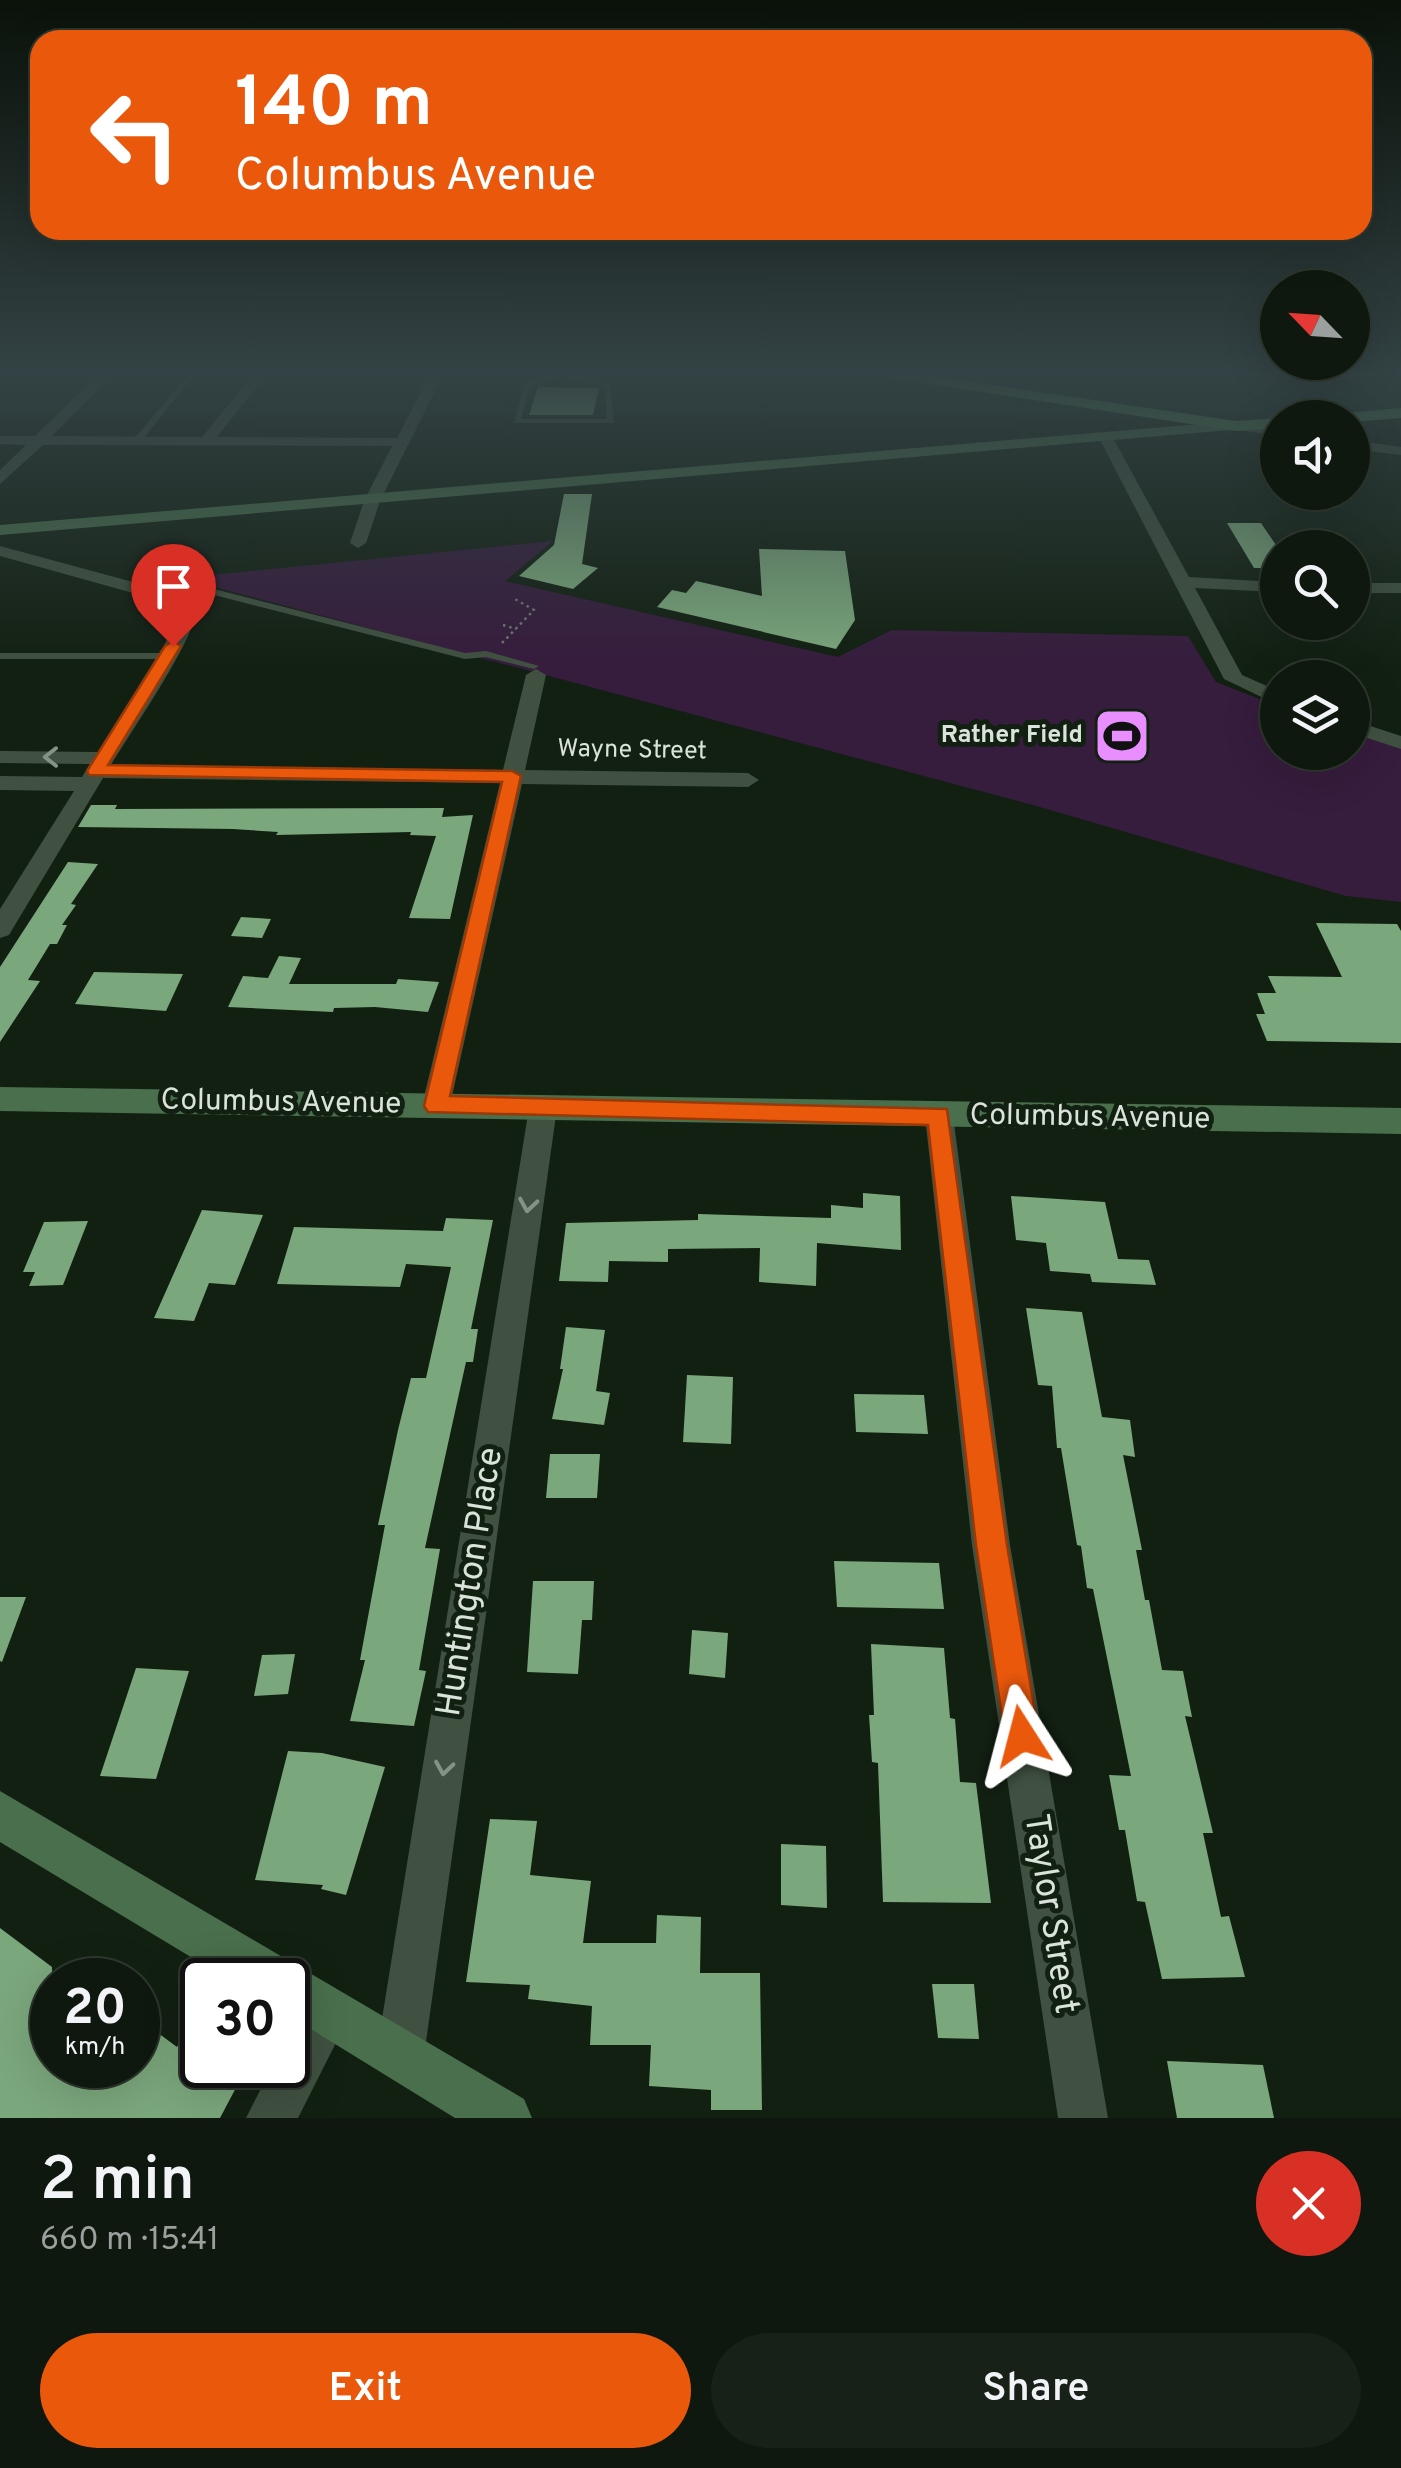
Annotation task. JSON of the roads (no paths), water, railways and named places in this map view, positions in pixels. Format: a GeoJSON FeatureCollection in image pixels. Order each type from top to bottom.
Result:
{"type":"FeatureCollection","features":[{"type":"Feature","properties":{"kind":"street"},"geometry":{"type":"LineString","coordinates":[[358,543],[388,470]]}},
{"type":"Feature","properties":{"kind":"street"},"geometry":{"type":"LineString","coordinates":[[0,530],[729,470]]}},
{"type":"Feature","properties":{"kind":"street"},"geometry":{"type":"LineString","coordinates":[[1123,470],[1225,664],[1239,684],[1260,693]]}},
{"type":"Feature","properties":{"kind":"street"},"geometry":{"type":"LineString","coordinates":[[0,551],[158,594],[183,605],[186,615],[166,656],[3,918]]}},
{"type":"Feature","properties":{"kind":"street"},"geometry":{"type":"LineString","coordinates":[[1182,582],[1260,586]]}},
{"type":"Feature","properties":{"kind":"street"},"geometry":{"type":"LineString","coordinates":[[1370,588],[1401,588]]}},
{"type":"Feature","properties":{"kind":"street"},"geometry":{"type":"LineString","coordinates":[[436,1106],[535,671]]}},
{"type":"Feature","properties":{"kind":"street"},"geometry":{"type":"LineString","coordinates":[[1370,732],[1401,743]]}},
{"type":"Feature","properties":{"kind":"street","name":"Wayne Street"},"geometry":{"type":"LineString","coordinates":[[0,757],[95,771],[748,780]]}},
{"type":"Feature","properties":{"kind":"street","name":"Wayne Street"},"geometry":{"type":"LineString","coordinates":[[0,784],[95,771]]}},
{"type":"Feature","properties":{"kind":"street","name":"Columbus Avenue"},"geometry":{"type":"LineString","coordinates":[[0,1099],[1401,1122]]}},
{"type":"Feature","properties":{"kind":"street","name":"Huntington Place"},"geometry":{"type":"LineString","coordinates":[[400,2056],[543,1108]]}},
{"type":"Feature","properties":{"kind":"street","name":"Taylor Street"},"geometry":{"type":"LineString","coordinates":[[938,1116],[991,1545],[1082,2118]]}},
{"type":"Feature","properties":{"kind":"street"},"geometry":{"type":"LineString","coordinates":[[0,1815],[240,1958]]}},
{"type":"Feature","properties":{"kind":"street"},"geometry":{"type":"LineString","coordinates":[[310,2000],[504,2118]]}},
{"type":"Feature","properties":{"kind":"street"},"geometry":{"type":"LineString","coordinates":[[271,2118],[280,2088]]}},
{"type":"Feature","properties":{"kind":"lane"},"geometry":{"type":"LineString","coordinates":[[158,594],[182,588],[214,592],[464,656],[486,654],[535,671]]}},
{"type":"Feature","properties":{"kind":"lane"},"geometry":{"type":"LineString","coordinates":[[0,656],[166,656]]}},
{"type":"Feature","properties":{"kind":"place","name":"Rather Field"},"geometry":{"type":"Point","coordinates":[1122,736]}}]}
